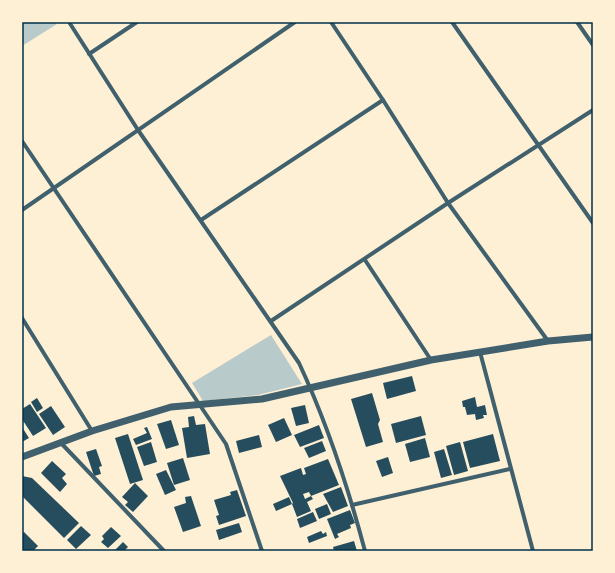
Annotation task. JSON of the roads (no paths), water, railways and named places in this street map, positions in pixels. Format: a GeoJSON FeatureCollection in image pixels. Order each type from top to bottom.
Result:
{"type":"FeatureCollection","features":[{"type":"Feature","properties":{"kind":"street"},"geometry":{"type":"LineString","coordinates":[[69,22],[138,130],[272,321],[299,363],[310,387],[352,505],[365,551]]}},
{"type":"Feature","properties":{"kind":"street"},"geometry":{"type":"LineString","coordinates":[[89,54],[136,22]]}},
{"type":"Feature","properties":{"kind":"street"},"geometry":{"type":"LineString","coordinates":[[22,210],[295,22]]}},
{"type":"Feature","properties":{"kind":"street"},"geometry":{"type":"LineString","coordinates":[[331,22],[383,100],[448,203],[548,341]]}},
{"type":"Feature","properties":{"kind":"street"},"geometry":{"type":"LineString","coordinates":[[452,22],[593,223]]}},
{"type":"Feature","properties":{"kind":"street"},"geometry":{"type":"LineString","coordinates":[[577,22],[593,45]]}},
{"type":"Feature","properties":{"kind":"street"},"geometry":{"type":"LineString","coordinates":[[201,220],[383,100]]}},
{"type":"Feature","properties":{"kind":"street"},"geometry":{"type":"LineString","coordinates":[[272,321],[448,203],[593,110]]}},
{"type":"Feature","properties":{"kind":"street"},"geometry":{"type":"LineString","coordinates":[[22,141],[226,444],[262,551]]}},
{"type":"Feature","properties":{"kind":"street"},"geometry":{"type":"LineString","coordinates":[[365,260],[431,360]]}},
{"type":"Feature","properties":{"kind":"street"},"geometry":{"type":"LineString","coordinates":[[22,318],[92,431]]}},
{"type":"Feature","properties":{"kind":"street"},"geometry":{"type":"LineString","coordinates":[[22,457],[92,431],[171,408],[262,399],[431,360],[548,341],[593,337]]}},
{"type":"Feature","properties":{"kind":"street"},"geometry":{"type":"LineString","coordinates":[[480,352],[533,551]]}},
{"type":"Feature","properties":{"kind":"street"},"geometry":{"type":"LineString","coordinates":[[60,443],[164,551]]}},
{"type":"Feature","properties":{"kind":"street"},"geometry":{"type":"LineString","coordinates":[[352,505],[510,469]]}}]}
